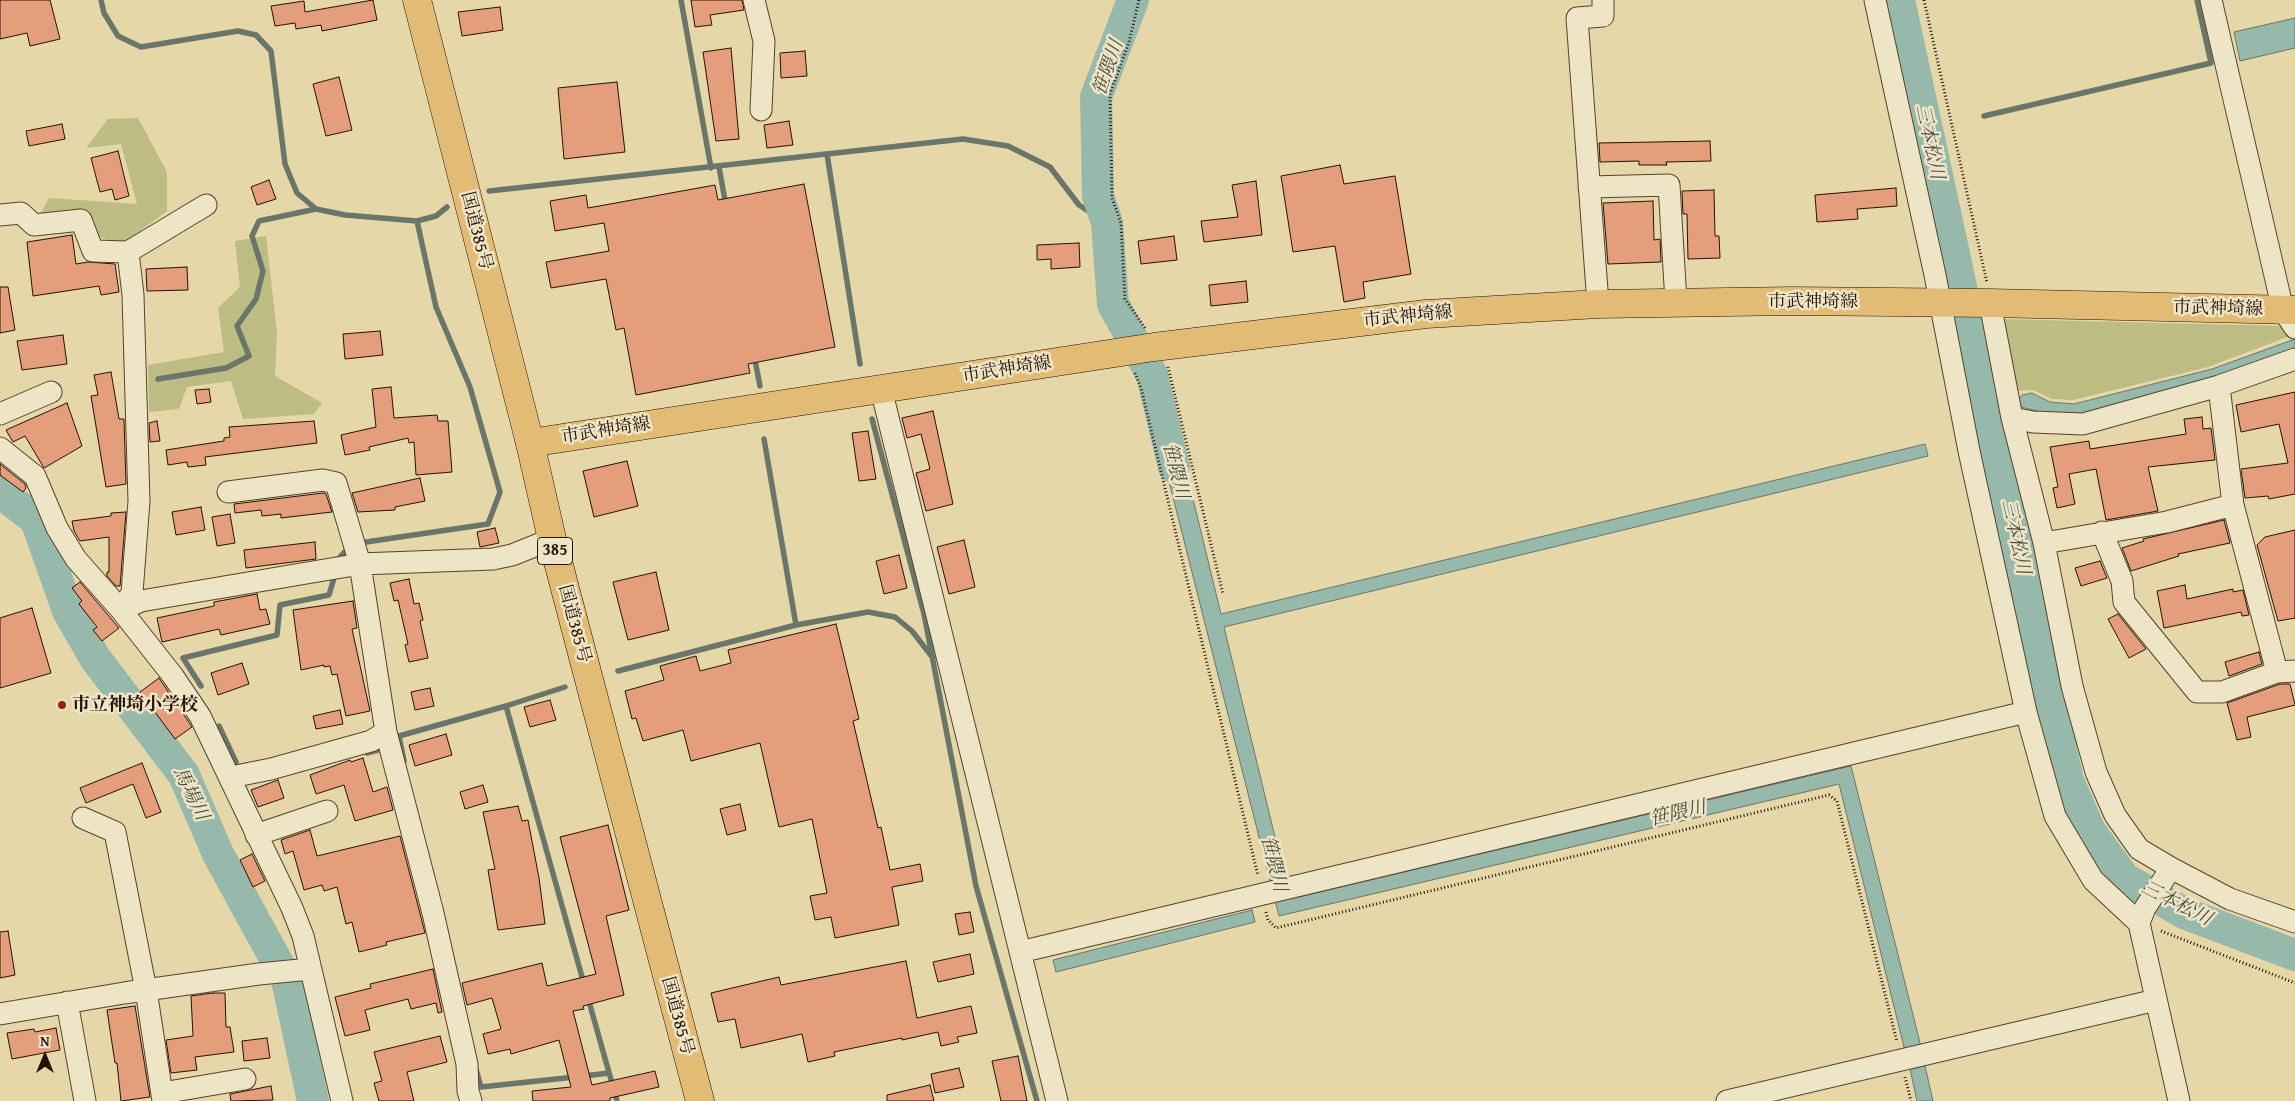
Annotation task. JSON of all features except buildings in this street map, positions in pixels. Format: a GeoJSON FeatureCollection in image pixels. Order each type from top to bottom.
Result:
{"type":"FeatureCollection","features":[{"type":"Feature","properties":{"kind":"main road","name":"国道385号"},"geometry":{"type":"LineString","coordinates":[[417,0],[530,443],[552,539],[700,1101]]}},
{"type":"Feature","properties":{"kind":"main road","name":"市武神埼線"},"geometry":{"type":"LineString","coordinates":[[530,443],[1126,352],[1426,314],[1598,304],[1676,302],[1990,303],[2291,316]]}},
{"type":"Feature","properties":{"kind":"street"},"geometry":{"type":"LineString","coordinates":[[754,0],[764,41],[761,110]]}},
{"type":"Feature","properties":{"kind":"street"},"geometry":{"type":"LineString","coordinates":[[1598,304],[1577,18],[1603,16],[1603,0]]}},
{"type":"Feature","properties":{"kind":"street"},"geometry":{"type":"LineString","coordinates":[[1875,0],[1940,303],[1969,451],[2026,712],[2055,816],[2093,880],[2142,915]]}},
{"type":"Feature","properties":{"kind":"street"},"geometry":{"type":"LineString","coordinates":[[2211,0],[2291,316]]}},
{"type":"Feature","properties":{"kind":"street"},"geometry":{"type":"LineString","coordinates":[[1589,187],[1669,185],[1676,302]]}},
{"type":"Feature","properties":{"kind":"street"},"geometry":{"type":"LineString","coordinates":[[0,215],[21,213],[34,225],[81,220],[93,251],[128,252],[206,205]]}},
{"type":"Feature","properties":{"kind":"street"},"geometry":{"type":"LineString","coordinates":[[121,610],[132,593],[139,502],[134,323],[128,252]]}},
{"type":"Feature","properties":{"kind":"street"},"geometry":{"type":"LineString","coordinates":[[1990,303],[2012,418],[2044,543],[2072,686],[2096,772],[2115,815],[2139,849],[2230,899],[2295,922]]}},
{"type":"Feature","properties":{"kind":"street"},"geometry":{"type":"LineString","coordinates":[[2012,418],[2033,422],[2083,424],[2219,386],[2295,358]]}},
{"type":"Feature","properties":{"kind":"street"},"geometry":{"type":"LineString","coordinates":[[2102,532],[2122,580],[2124,602],[2197,692],[2222,692],[2286,672],[2233,505],[2219,386]]}},
{"type":"Feature","properties":{"kind":"street"},"geometry":{"type":"LineString","coordinates":[[881,389],[1057,1101]]}},
{"type":"Feature","properties":{"kind":"street"},"geometry":{"type":"LineString","coordinates":[[0,414],[51,392]]}},
{"type":"Feature","properties":{"kind":"street"},"geometry":{"type":"LineString","coordinates":[[0,448],[35,476],[57,528],[76,559],[121,610],[173,676],[200,716],[231,777],[292,908],[303,936],[342,1101]]}},
{"type":"Feature","properties":{"kind":"street"},"geometry":{"type":"LineString","coordinates":[[228,492],[323,480],[336,483],[360,564],[386,732],[433,913],[467,1064],[468,1091],[471,1101]]}},
{"type":"Feature","properties":{"kind":"street"},"geometry":{"type":"LineString","coordinates":[[2044,543],[2167,522],[2233,505]]}},
{"type":"Feature","properties":{"kind":"street"},"geometry":{"type":"LineString","coordinates":[[121,610],[141,600],[360,564],[493,559],[512,555],[552,539]]}},
{"type":"Feature","properties":{"kind":"street"},"geometry":{"type":"LineString","coordinates":[[1020,952],[2026,712]]}},
{"type":"Feature","properties":{"kind":"street"},"geometry":{"type":"LineString","coordinates":[[231,777],[271,769],[371,741],[386,732]]}},
{"type":"Feature","properties":{"kind":"street"},"geometry":{"type":"LineString","coordinates":[[256,834],[327,811]]}},
{"type":"Feature","properties":{"kind":"street"},"geometry":{"type":"LineString","coordinates":[[83,818],[115,832],[146,990],[163,1097],[245,1079]]}},
{"type":"Feature","properties":{"kind":"street"},"geometry":{"type":"LineString","coordinates":[[2171,868],[2142,915],[2156,1000],[2179,1101]]}},
{"type":"Feature","properties":{"kind":"street"},"geometry":{"type":"LineString","coordinates":[[0,1014],[146,990],[259,974],[310,969]]}},
{"type":"Feature","properties":{"kind":"street"},"geometry":{"type":"LineString","coordinates":[[1726,1101],[2156,1000]]}},
{"type":"Feature","properties":{"kind":"street"},"geometry":{"type":"LineString","coordinates":[[68,1002],[84,1101]]}},
{"type":"Feature","properties":{"kind":"path"},"geometry":{"type":"LineString","coordinates":[[1139,0],[1129,42],[1110,94],[1112,198],[1121,223],[1125,299],[1149,334],[1154,348],[1166,360],[1223,594]]}},
{"type":"Feature","properties":{"kind":"path"},"geometry":{"type":"LineString","coordinates":[[1924,0],[1990,303]]}},
{"type":"Feature","properties":{"kind":"path"},"geometry":{"type":"LineString","coordinates":[[1126,352],[1141,388],[1268,920],[1276,928],[1829,795],[1837,801],[1911,1101]]}},
{"type":"Feature","properties":{"kind":"path"},"geometry":{"type":"LineString","coordinates":[[2142,915],[2295,983]]}},
{"type":"Feature","properties":{"kind":"green space"},"geometry":{"type":"Polygon","coordinates":[[[138,118],[167,172],[167,211],[121,245],[100,237],[90,212],[40,214],[49,198],[137,204],[121,144],[86,148],[108,119],[138,118]]]}},
{"type":"Feature","properties":{"kind":"green space"},"geometry":{"type":"Polygon","coordinates":[[[266,236],[277,333],[275,376],[322,403],[314,414],[243,419],[231,381],[187,387],[179,409],[149,412],[148,365],[224,352],[218,308],[240,287],[235,241],[266,236]]]}},
{"type":"Feature","properties":{"kind":"green space"},"geometry":{"type":"Polygon","coordinates":[[[1999,319],[2286,326],[2293,335],[2208,367],[2073,400],[2052,399],[2033,390],[2014,391],[1999,319]]]}},
{"type":"Feature","properties":{"kind":"water"},"geometry":{"type":"Polygon","coordinates":[[[2295,18],[2295,48],[2240,61],[2234,32],[2295,18]]]}},
{"type":"Feature","properties":{"kind":"water"},"geometry":{"type":"Polygon","coordinates":[[[2295,339],[2295,350],[2224,376],[2077,417],[2045,413],[2021,407],[2018,400],[2022,395],[2032,393],[2050,402],[2074,404],[2212,369],[2295,339]]]}},
{"type":"Feature","properties":{"kind":"water"},"geometry":{"type":"Polygon","coordinates":[[[1174,421],[1221,614],[1925,444],[1928,456],[1224,627],[1290,899],[1851,766],[1921,1047],[1905,1051],[1839,784],[1279,916],[1155,426],[1174,421]]]}},
{"type":"Feature","properties":{"kind":"water"},"geometry":{"type":"Polygon","coordinates":[[[1252,910],[1255,922],[1056,972],[1053,960],[1252,910]]]}},
{"type":"Feature","properties":{"kind":"water"},"geometry":{"type":"Polygon","coordinates":[[[1925,1066],[1933,1101],[1917,1101],[1910,1069],[1925,1066]]]}},
{"type":"Feature","properties":{"kind":"waterway"},"geometry":{"type":"LineString","coordinates":[[101,0],[104,13],[118,36],[141,47],[238,31],[256,35],[271,51],[285,164],[297,193],[316,209],[345,215],[417,221],[436,216],[447,207]]}},
{"type":"Feature","properties":{"kind":"waterway"},"geometry":{"type":"LineString","coordinates":[[681,0],[711,168]]}},
{"type":"Feature","properties":{"kind":"waterway","name":"笹隈川"},"geometry":{"type":"LineString","coordinates":[[1133,0],[1096,97],[1098,196],[1107,223],[1113,304],[1152,375],[1174,467]]}},
{"type":"Feature","properties":{"kind":"waterway","name":"三本松川"},"geometry":{"type":"LineString","coordinates":[[1899,0],[2068,781],[2090,831],[2124,878],[2184,913],[2295,955]]}},
{"type":"Feature","properties":{"kind":"waterway"},"geometry":{"type":"LineString","coordinates":[[1984,116],[2211,63],[2197,0]]}},
{"type":"Feature","properties":{"kind":"waterway"},"geometry":{"type":"LineString","coordinates":[[489,191],[963,139],[1008,146],[1050,167],[1079,205],[1107,223]]}},
{"type":"Feature","properties":{"kind":"waterway"},"geometry":{"type":"LineString","coordinates":[[827,154],[860,364]]}},
{"type":"Feature","properties":{"kind":"waterway"},"geometry":{"type":"LineString","coordinates":[[719,167],[726,206]]}},
{"type":"Feature","properties":{"kind":"waterway"},"geometry":{"type":"LineString","coordinates":[[158,379],[226,368],[249,356],[237,326],[256,299],[263,271],[252,236],[259,221],[316,209]]}},
{"type":"Feature","properties":{"kind":"waterway"},"geometry":{"type":"LineString","coordinates":[[366,542],[488,524],[500,492],[470,387],[436,307],[417,221]]}},
{"type":"Feature","properties":{"kind":"waterway"},"geometry":{"type":"LineString","coordinates":[[754,355],[760,386]]}},
{"type":"Feature","properties":{"kind":"waterway"},"geometry":{"type":"LineString","coordinates":[[872,419],[924,614],[976,886],[1037,1101]]}},
{"type":"Feature","properties":{"kind":"waterway"},"geometry":{"type":"LineString","coordinates":[[764,439],[796,625]]}},
{"type":"Feature","properties":{"kind":"waterway","name":"馬場川"},"geometry":{"type":"LineString","coordinates":[[0,492],[36,520],[68,611],[95,658],[184,775],[218,854],[287,980],[313,1101]]}},
{"type":"Feature","properties":{"kind":"waterway"},"geometry":{"type":"LineString","coordinates":[[340,557],[350,546]]}},
{"type":"Feature","properties":{"kind":"waterway"},"geometry":{"type":"LineString","coordinates":[[201,686],[183,658],[277,635],[280,605],[329,595],[334,578]]}},
{"type":"Feature","properties":{"kind":"waterway"},"geometry":{"type":"LineString","coordinates":[[618,671],[796,625],[868,612],[895,617],[912,631],[933,658]]}},
{"type":"Feature","properties":{"kind":"waterway"},"geometry":{"type":"LineString","coordinates":[[506,706],[565,687]]}},
{"type":"Feature","properties":{"kind":"waterway"},"geometry":{"type":"LineString","coordinates":[[404,761],[399,736],[506,706],[584,984]]}},
{"type":"Feature","properties":{"kind":"waterway"},"geometry":{"type":"LineString","coordinates":[[219,726],[236,762]]}},
{"type":"Feature","properties":{"kind":"waterway"},"geometry":{"type":"LineString","coordinates":[[367,753],[382,749]]}},
{"type":"Feature","properties":{"kind":"waterway"},"geometry":{"type":"LineString","coordinates":[[588,998],[617,1101]]}},
{"type":"Feature","properties":{"kind":"waterway"},"geometry":{"type":"LineString","coordinates":[[476,1069],[481,1087],[575,1077]]}},
{"type":"Feature","properties":{"kind":"waterway"},"geometry":{"type":"LineString","coordinates":[[584,1076],[609,1073]]}},
{"type":"Feature","properties":{"kind":"place","name":"市立神埼小学校"},"geometry":{"type":"Point","coordinates":[62,705]}}]}
